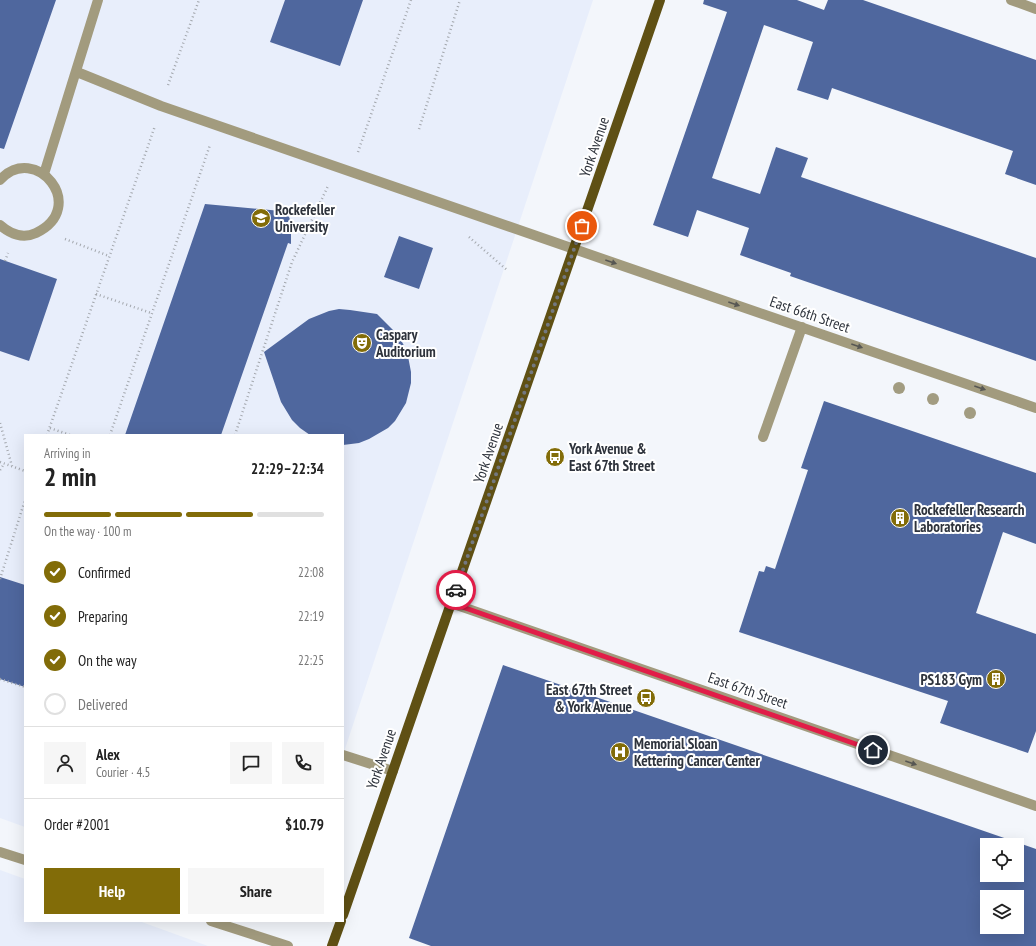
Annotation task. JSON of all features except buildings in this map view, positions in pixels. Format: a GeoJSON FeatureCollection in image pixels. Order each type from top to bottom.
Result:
{"type":"FeatureCollection","features":[{"type":"Feature","properties":{"kind":"main road","name":"York Avenue"},"geometry":{"type":"LineString","coordinates":[[344,912],[660,0]]}},
{"type":"Feature","properties":{"kind":"main road"},"geometry":{"type":"LineString","coordinates":[[332,946],[341,922]]}},
{"type":"Feature","properties":{"kind":"street"},"geometry":{"type":"LineString","coordinates":[[44,174],[77,72],[98,0]]}},
{"type":"Feature","properties":{"kind":"street"},"geometry":{"type":"LineString","coordinates":[[1011,0],[1036,8]]}},
{"type":"Feature","properties":{"kind":"street","name":"East 66th Street"},"geometry":{"type":"LineString","coordinates":[[77,72],[161,106],[1036,408]]}},
{"type":"Feature","properties":{"kind":"street"},"geometry":{"type":"LineString","coordinates":[[0,180],[5,174],[18,169],[31,168],[44,174],[56,187],[59,205],[53,222],[43,230],[30,236],[17,235],[7,231],[0,225]]}},
{"type":"Feature","properties":{"kind":"street"},"geometry":{"type":"LineString","coordinates":[[762,437],[802,327]]}},
{"type":"Feature","properties":{"kind":"street","name":"East 67th Street"},"geometry":{"type":"LineString","coordinates":[[451,603],[1036,806]]}},
{"type":"Feature","properties":{"kind":"street"},"geometry":{"type":"LineString","coordinates":[[344,755],[393,771]]}},
{"type":"Feature","properties":{"kind":"street"},"geometry":{"type":"LineString","coordinates":[[1,852],[24,860]]}},
{"type":"Feature","properties":{"kind":"street"},"geometry":{"type":"LineString","coordinates":[[214,922],[288,946]]}},
{"type":"Feature","properties":{"kind":"path"},"geometry":{"type":"LineString","coordinates":[[168,87],[199,0]]}},
{"type":"Feature","properties":{"kind":"path"},"geometry":{"type":"LineString","coordinates":[[358,153],[411,0]]}},
{"type":"Feature","properties":{"kind":"path"},"geometry":{"type":"LineString","coordinates":[[419,130],[460,0]]}},
{"type":"Feature","properties":{"kind":"path"},"geometry":{"type":"LineString","coordinates":[[48,434],[108,256],[155,123]]}},
{"type":"Feature","properties":{"kind":"path"},"geometry":{"type":"LineString","coordinates":[[110,434],[210,142]]}},
{"type":"Feature","properties":{"kind":"path"},"geometry":{"type":"LineString","coordinates":[[235,434],[292,262],[328,186]]}},
{"type":"Feature","properties":{"kind":"path"},"geometry":{"type":"LineString","coordinates":[[43,230],[108,256]]}},
{"type":"Feature","properties":{"kind":"path"},"geometry":{"type":"LineString","coordinates":[[96,294],[152,313]]}},
{"type":"Feature","properties":{"kind":"path"},"geometry":{"type":"LineString","coordinates":[[0,423],[12,466]]}},
{"type":"Feature","properties":{"kind":"path"},"geometry":{"type":"LineString","coordinates":[[50,428],[67,434]]}},
{"type":"Feature","properties":{"kind":"path"},"geometry":{"type":"LineString","coordinates":[[0,462],[24,471]]}},
{"type":"Feature","properties":{"kind":"path"},"geometry":{"type":"LineString","coordinates":[[0,470],[4,464]]}},
{"type":"Feature","properties":{"kind":"path"},"geometry":{"type":"LineString","coordinates":[[0,579],[24,503]]}},
{"type":"Feature","properties":{"kind":"path"},"geometry":{"type":"LineString","coordinates":[[0,679],[24,687]]}},
{"type":"Feature","properties":{"kind":"shaded area","name":"Rockefeller University"},"geometry":{"type":"Polygon","coordinates":[[[0,0],[593,0],[344,752],[344,434],[24,434],[24,827],[0,818],[0,0]]]}},
{"type":"Feature","properties":{"kind":"shaded area"},"geometry":{"type":"Polygon","coordinates":[[[0,870],[24,879],[24,922],[142,922],[208,946],[0,946],[0,870]]]}},
{"type":"Feature","properties":{"kind":"way so far"},"geometry":{"type":"LineString","coordinates":[[456,590],[582,226]]}},
{"type":"Feature","properties":{"kind":"place","name":"Rockefeller University"},"geometry":{"type":"Point","coordinates":[261,218]}},
{"type":"Feature","properties":{"kind":"place","name":"Caspary Auditorium"},"geometry":{"type":"Point","coordinates":[362,343]}},
{"type":"Feature","properties":{"kind":"place","name":"York Avenue & East 67th Street"},"geometry":{"type":"Point","coordinates":[555,457]}},
{"type":"Feature","properties":{"kind":"place","name":"Rockefeller Research Laboratories"},"geometry":{"type":"Point","coordinates":[900,518]}},
{"type":"Feature","properties":{"kind":"place","name":"PS183 Gym"},"geometry":{"type":"Point","coordinates":[996,679]}},
{"type":"Feature","properties":{"kind":"place","name":"East 67th Street & York Avenue"},"geometry":{"type":"Point","coordinates":[646,698]}},
{"type":"Feature","properties":{"kind":"place","name":"Memorial Sloan Kettering Cancer Center"},"geometry":{"type":"Point","coordinates":[620,752]}},
{"type":"Feature","properties":{"kind":"route"},"geometry":{"type":"LineString","coordinates":[[456,590],[451,603],[873,750]]}}]}
